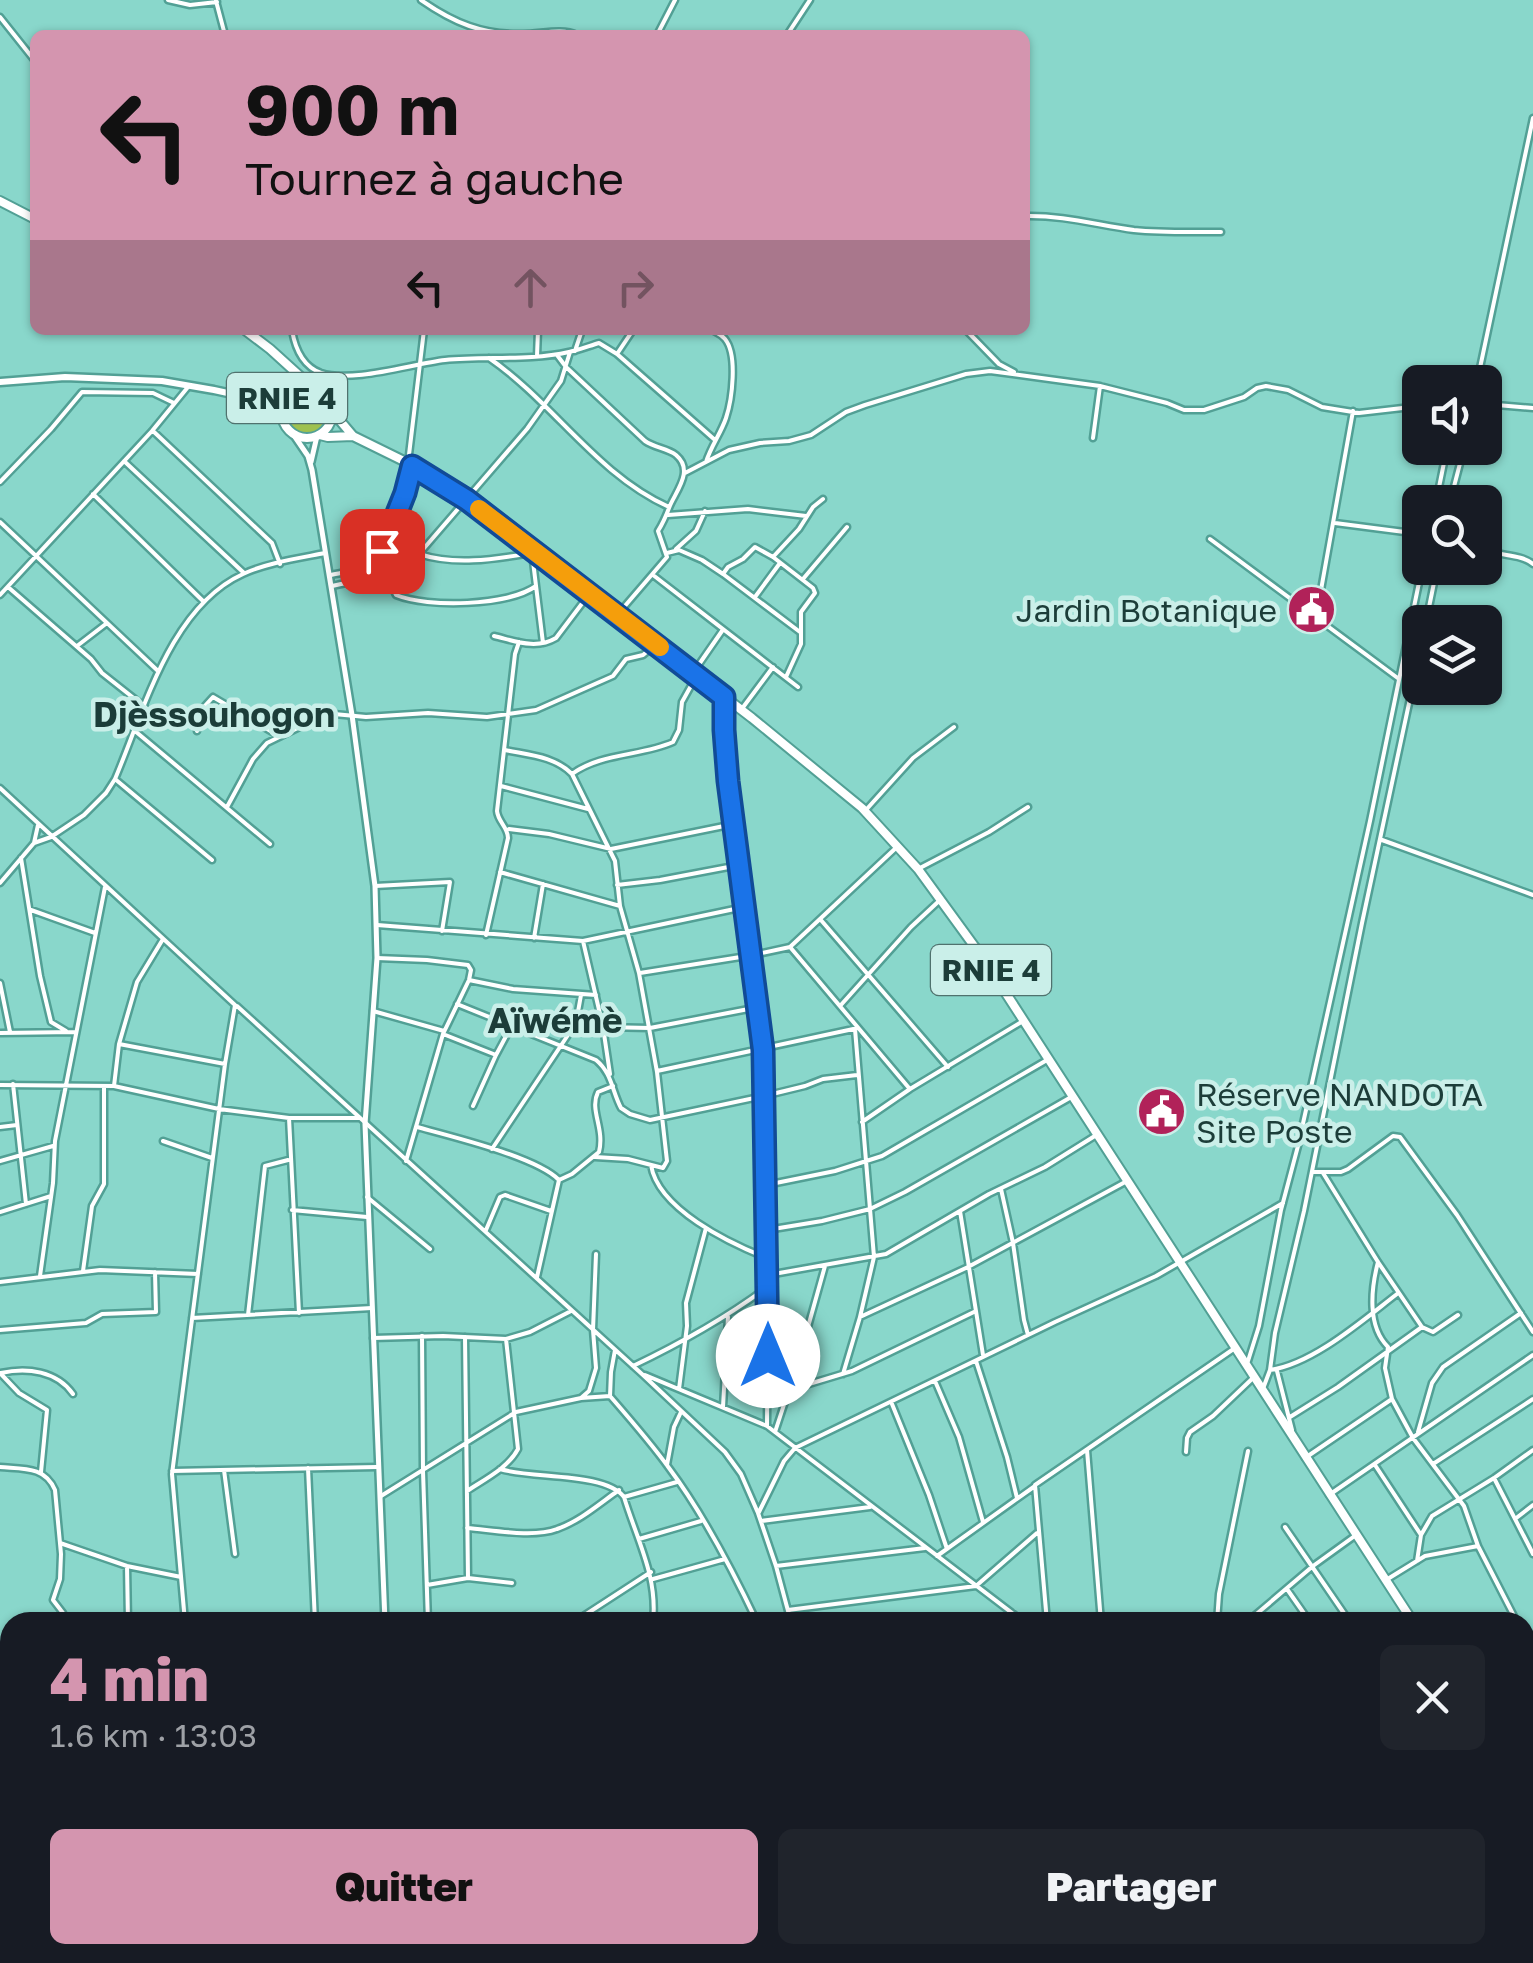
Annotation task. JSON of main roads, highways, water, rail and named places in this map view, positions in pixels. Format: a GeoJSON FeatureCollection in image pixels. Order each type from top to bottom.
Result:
{"type":"FeatureCollection","features":[{"type":"Feature","properties":{"kind":"main road"},"geometry":{"type":"LineString","coordinates":[[0,202],[30,217]]}},
{"type":"Feature","properties":{"kind":"main road","name":"RNIE 4"},"geometry":{"type":"LineString","coordinates":[[260,335],[293,371],[323,394],[353,436],[410,464],[467,500],[742,710],[865,811],[898,846],[985,961],[1407,1612]]}},
{"type":"Feature","properties":{"kind":"main road","name":"RNIE 4"},"geometry":{"type":"LineString","coordinates":[[292,394],[293,371]]}},
{"type":"Feature","properties":{"kind":"main road"},"geometry":{"type":"LineString","coordinates":[[0,382],[92,377],[189,385],[255,399],[292,394]]}},
{"type":"Feature","properties":{"kind":"main road","name":"RNIE 4"},"geometry":{"type":"LineString","coordinates":[[315,390],[303,388],[285,401],[282,418],[293,434],[302,438],[353,436]]}},
{"type":"Feature","properties":{"kind":"main road"},"geometry":{"type":"LineString","coordinates":[[255,399],[282,418]]}},
{"type":"Feature","properties":{"kind":"main road","name":"RNIE 4"},"geometry":{"type":"LineString","coordinates":[[318,435],[327,428],[332,410]]}},
{"type":"Feature","properties":{"kind":"place","name":"Jardin Botanique"},"geometry":{"type":"Point","coordinates":[1312,610]}},
{"type":"Feature","properties":{"kind":"place","name":"Réserve NANDOTA Site Poste"},"geometry":{"type":"Point","coordinates":[1161,1112]}},
{"type":"Feature","properties":{"kind":"district","name":"Djèssouhogon"},"geometry":{"type":"Point","coordinates":[214,714]}},
{"type":"Feature","properties":{"kind":"district","name":"Aïwémè"},"geometry":{"type":"Point","coordinates":[555,1020]}}]}
